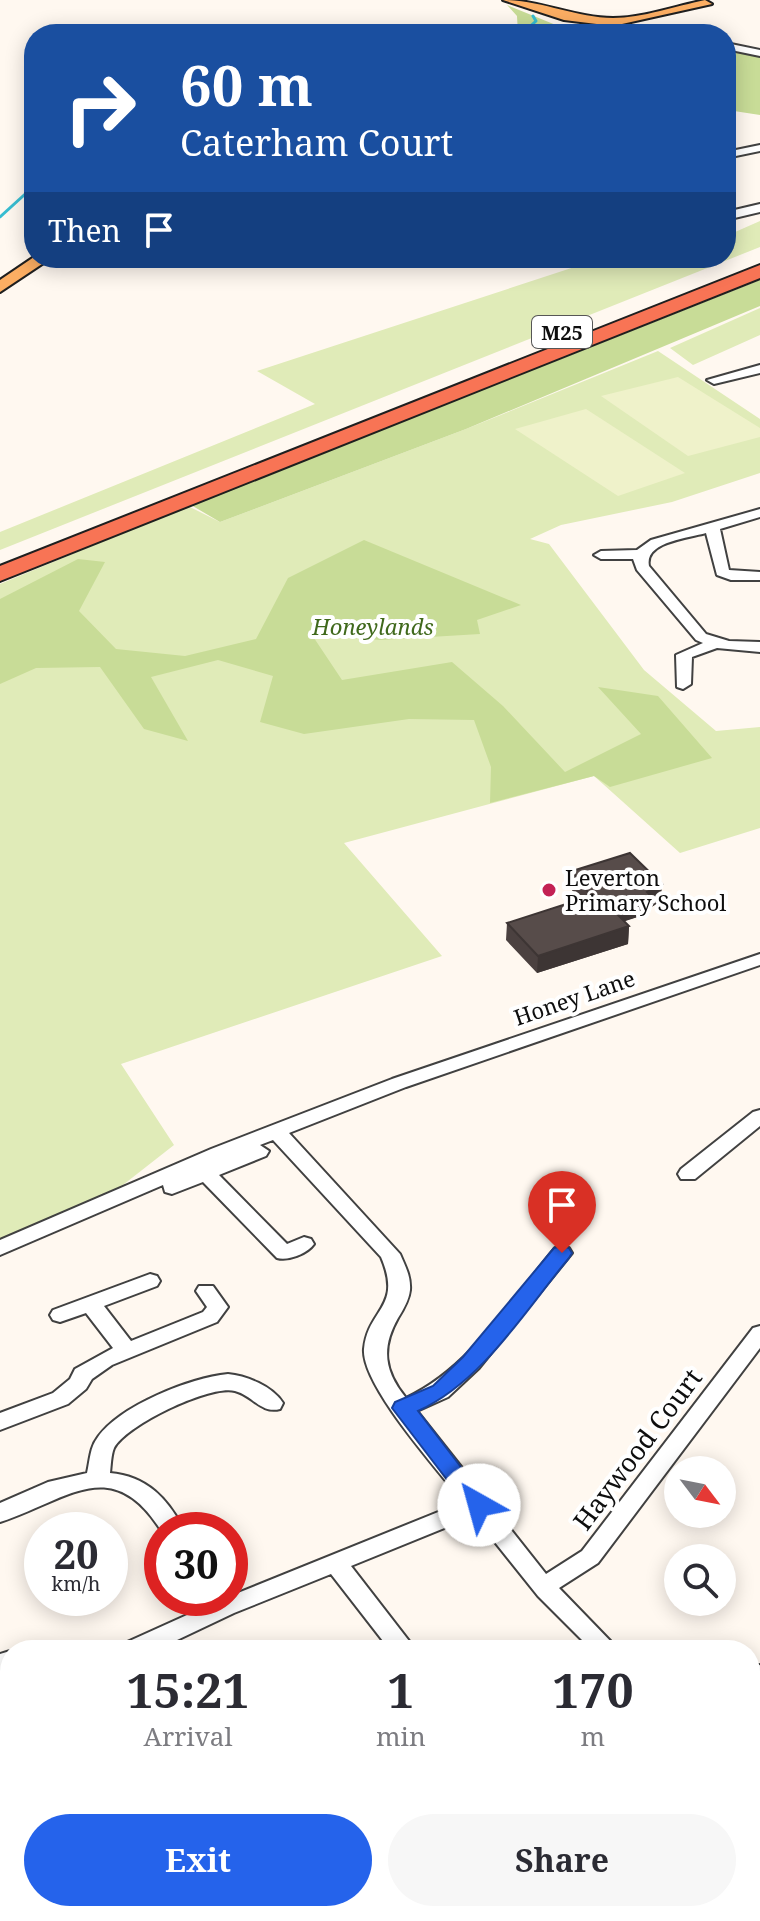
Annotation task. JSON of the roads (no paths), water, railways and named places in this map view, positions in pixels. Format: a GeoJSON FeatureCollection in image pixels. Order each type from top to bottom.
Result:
{"type":"FeatureCollection","features":[{"type":"Feature","properties":{"kind":"highway","name":"M25"},"geometry":{"type":"LineString","coordinates":[[736,263],[760,253]]}},
{"type":"Feature","properties":{"kind":"highway","name":"M25"},"geometry":{"type":"LineString","coordinates":[[0,556],[722,268]]}},
{"type":"Feature","properties":{"kind":"highway","name":"M25"},"geometry":{"type":"LineString","coordinates":[[0,574],[760,271]]}},
{"type":"Feature","properties":{"kind":"main road"},"geometry":{"type":"LineString","coordinates":[[510,0],[575,18],[632,24]]}},
{"type":"Feature","properties":{"kind":"main road"},"geometry":{"type":"LineString","coordinates":[[605,24],[711,2]]}},
{"type":"Feature","properties":{"kind":"main road"},"geometry":{"type":"LineString","coordinates":[[669,24],[671,16],[711,2]]}},
{"type":"Feature","properties":{"kind":"main road"},"geometry":{"type":"LineString","coordinates":[[531,7],[568,24]]}},
{"type":"Feature","properties":{"kind":"main road"},"geometry":{"type":"LineString","coordinates":[[0,287],[28,268]]}},
{"type":"Feature","properties":{"kind":"street"},"geometry":{"type":"LineString","coordinates":[[736,48],[760,53]]}},
{"type":"Feature","properties":{"kind":"street"},"geometry":{"type":"LineString","coordinates":[[736,153],[760,148]]}},
{"type":"Feature","properties":{"kind":"street"},"geometry":{"type":"LineString","coordinates":[[736,214],[760,208]]}},
{"type":"Feature","properties":{"kind":"street"},"geometry":{"type":"LineString","coordinates":[[714,380],[760,369]]}},
{"type":"Feature","properties":{"kind":"street"},"geometry":{"type":"LineString","coordinates":[[601,555],[642,554],[656,543],[760,513]]}},
{"type":"Feature","properties":{"kind":"street"},"geometry":{"type":"LineString","coordinates":[[712,527],[722,572],[731,576],[760,576]]}},
{"type":"Feature","properties":{"kind":"street"},"geometry":{"type":"LineString","coordinates":[[642,554],[642,567],[701,637],[713,644]]}},
{"type":"Feature","properties":{"kind":"street"},"geometry":{"type":"LineString","coordinates":[[683,684],[684,655],[713,644],[760,647]]}},
{"type":"Feature","properties":{"kind":"street","name":"Honey Lane"},"geometry":{"type":"LineString","coordinates":[[0,1248],[280,1135],[400,1091],[403,1081],[760,959]]}},
{"type":"Feature","properties":{"kind":"street"},"geometry":{"type":"LineString","coordinates":[[688,1174],[760,1116]]}},
{"type":"Feature","properties":{"kind":"street"},"geometry":{"type":"LineString","coordinates":[[280,1135],[390,1254],[400,1270],[399,1298],[377,1334],[372,1354],[376,1372],[545,1586],[596,1640]]}},
{"type":"Feature","properties":{"kind":"street","name":"Honey Lane"},"geometry":{"type":"LineString","coordinates":[[91,1210],[106,1213],[207,1174],[280,1135]]}},
{"type":"Feature","properties":{"kind":"street"},"geometry":{"type":"LineString","coordinates":[[207,1174],[284,1253],[304,1244]]}},
{"type":"Feature","properties":{"kind":"street"},"geometry":{"type":"LineString","coordinates":[[403,1408],[440,1391],[471,1363],[562,1253]]}},
{"type":"Feature","properties":{"kind":"street"},"geometry":{"type":"LineString","coordinates":[[60,1315],[150,1281]]}},
{"type":"Feature","properties":{"kind":"street"},"geometry":{"type":"LineString","coordinates":[[0,1422],[69,1393],[81,1384],[83,1374],[126,1350],[210,1317],[218,1307],[206,1291]]}},
{"type":"Feature","properties":{"kind":"street"},"geometry":{"type":"LineString","coordinates":[[90,1303],[126,1350]]}},
{"type":"Feature","properties":{"kind":"street","name":"Haywood Court"},"geometry":{"type":"LineString","coordinates":[[545,1586],[590,1557],[760,1333]]}},
{"type":"Feature","properties":{"kind":"street"},"geometry":{"type":"LineString","coordinates":[[97,1478],[103,1444],[127,1421],[200,1389],[228,1382],[248,1386],[272,1403]]}},
{"type":"Feature","properties":{"kind":"street"},"geometry":{"type":"LineString","coordinates":[[0,1513],[31,1498],[97,1478],[122,1482],[152,1499],[161,1512]]}},
{"type":"Feature","properties":{"kind":"street"},"geometry":{"type":"LineString","coordinates":[[248,1593],[479,1505]]}},
{"type":"Feature","properties":{"kind":"street"},"geometry":{"type":"LineString","coordinates":[[334,1562],[396,1640]]}},
{"type":"Feature","properties":{"kind":"street"},"geometry":{"type":"LineString","coordinates":[[152,1640],[197,1616]]}},
{"type":"Feature","properties":{"kind":"waterway"},"geometry":{"type":"LineString","coordinates":[[533,16],[536,21],[533,24]]}},
{"type":"Feature","properties":{"kind":"waterway"},"geometry":{"type":"LineString","coordinates":[[0,217],[24,195]]}},
{"type":"Feature","properties":{"kind":"place","name":"Leverton Primary School"},"geometry":{"type":"Point","coordinates":[549,890]}},
{"type":"Feature","properties":{"kind":"park label","name":"Honeylands"},"geometry":{"type":"Point","coordinates":[373,626]}}]}
